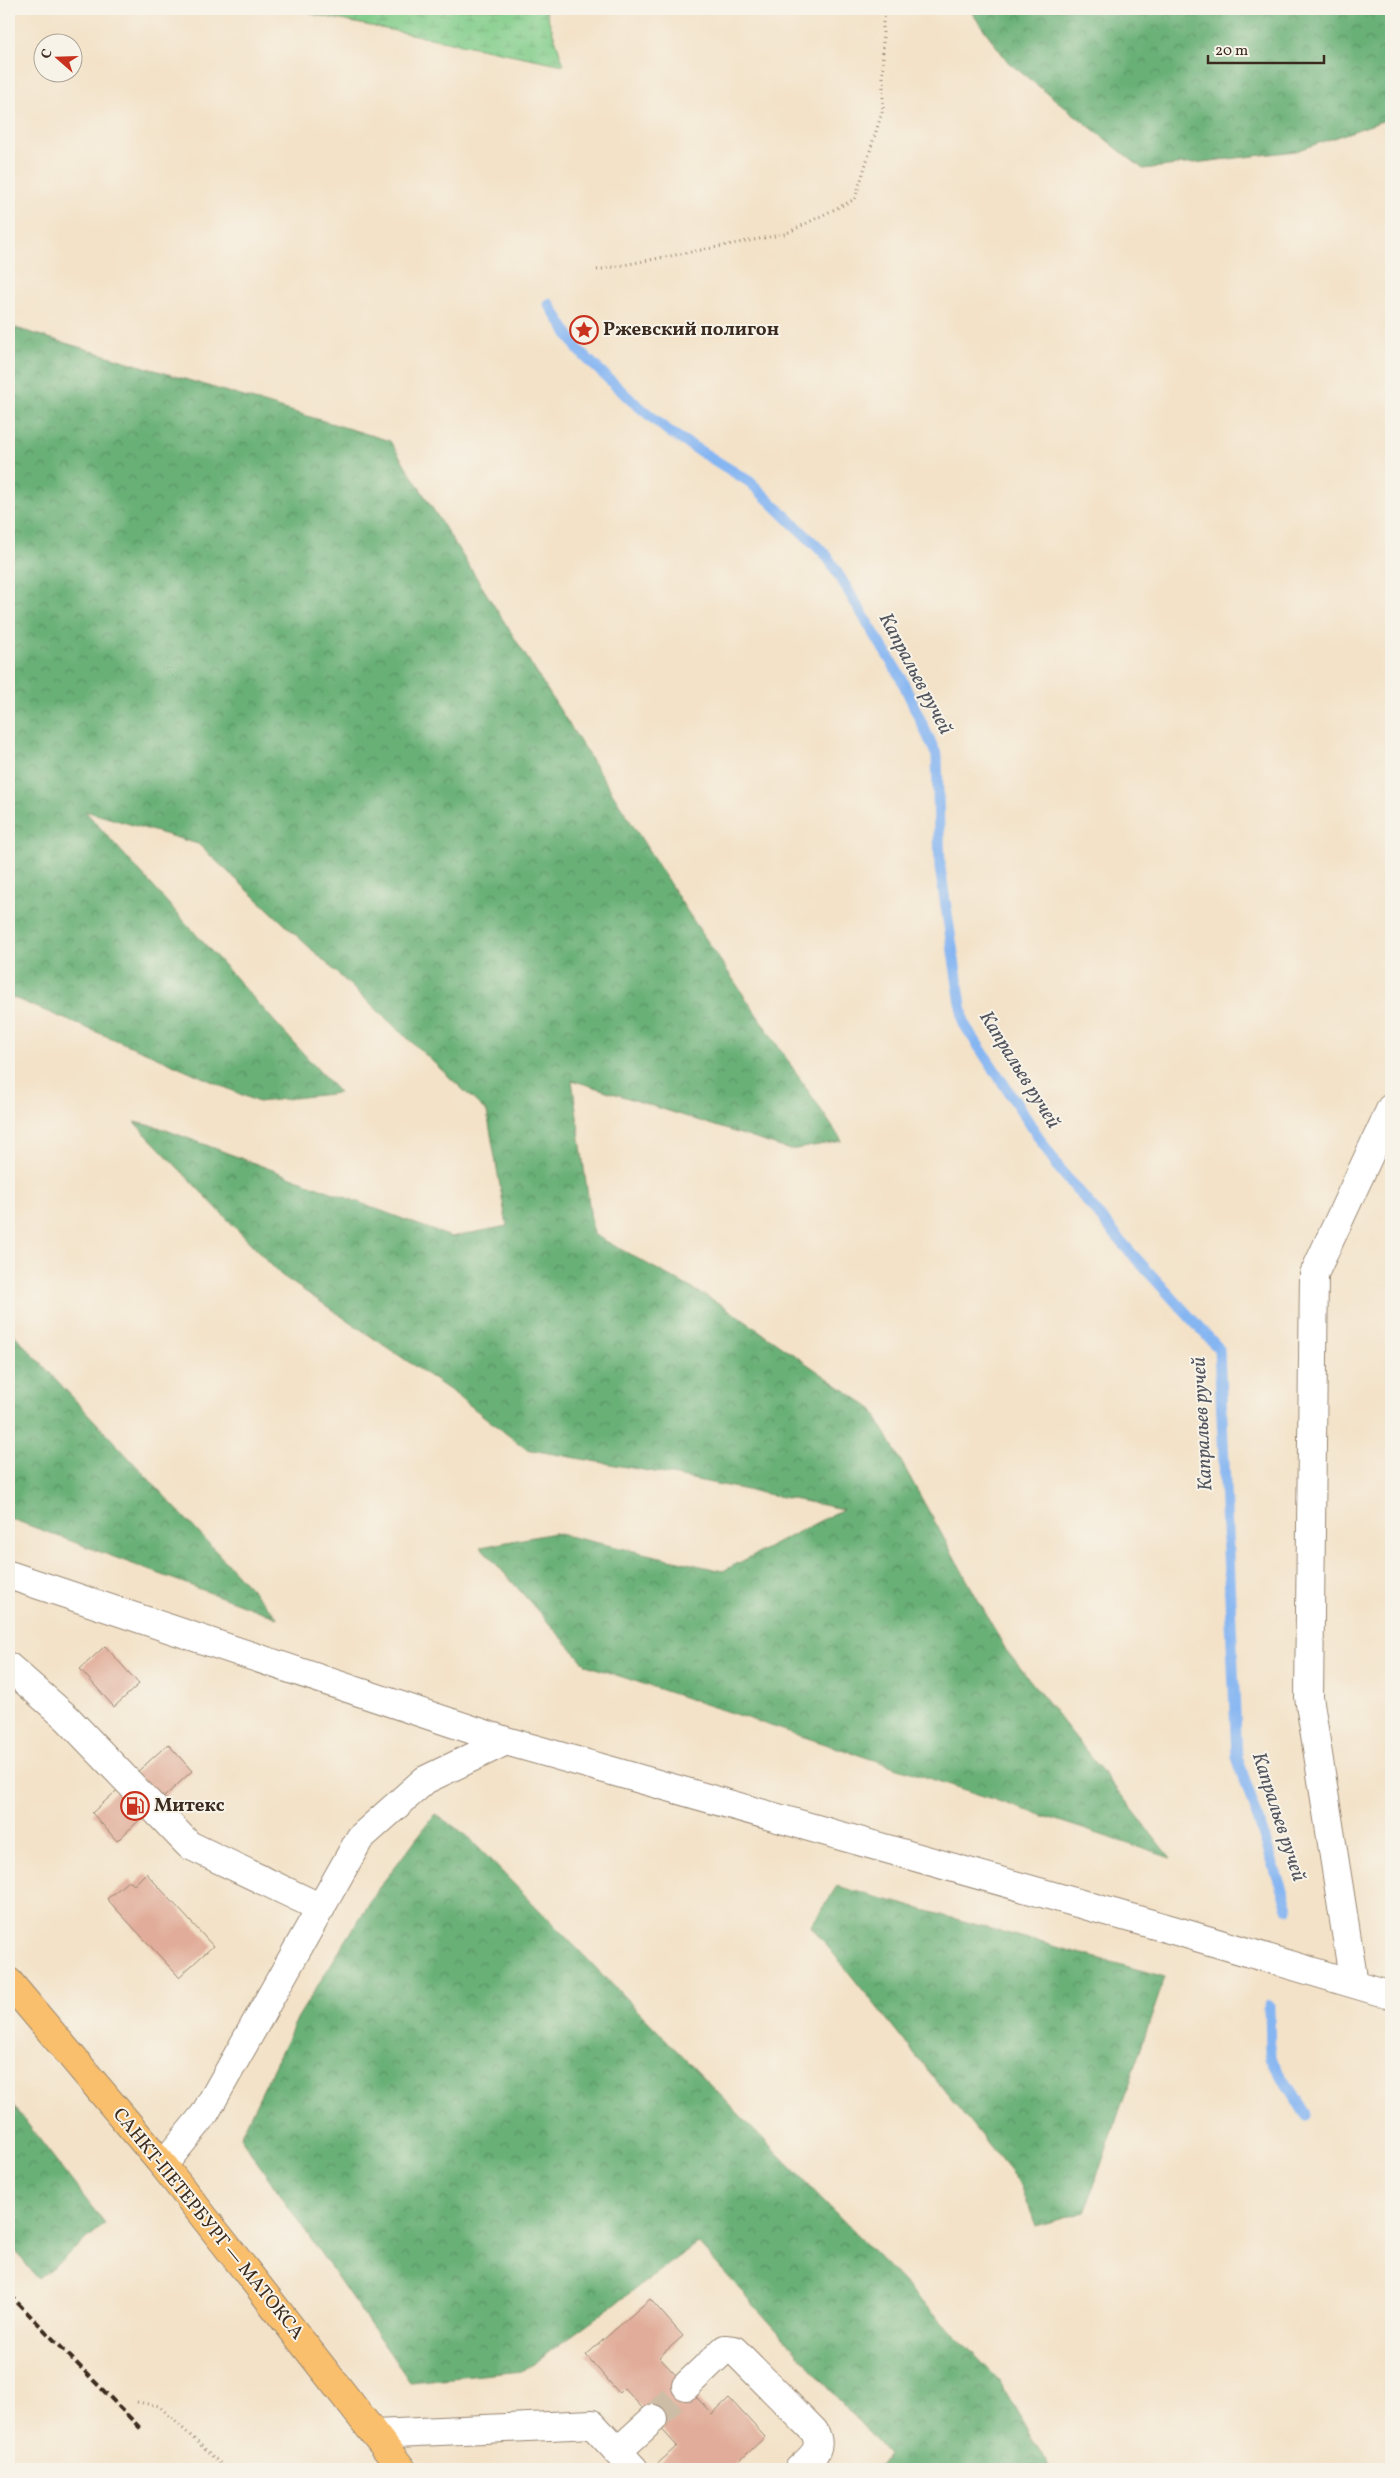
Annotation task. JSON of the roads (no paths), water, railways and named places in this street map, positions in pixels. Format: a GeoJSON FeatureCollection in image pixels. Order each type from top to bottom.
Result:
{"type":"FeatureCollection","features":[{"type":"Feature","properties":{"kind":"main road","name":"САНКТ-ПЕТЕРБУРГ — МАТОКСА"},"geometry":{"type":"LineString","coordinates":[[9,1982],[163,2165],[402,2469]]}},
{"type":"Feature","properties":{"kind":"street"},"geometry":{"type":"LineString","coordinates":[[1354,1984],[1309,1697],[1314,1274],[1391,1108]]}},
{"type":"Feature","properties":{"kind":"street"},"geometry":{"type":"LineString","coordinates":[[9,1575],[506,1741],[1170,1929],[1391,1995]]}},
{"type":"Feature","properties":{"kind":"street"},"geometry":{"type":"LineString","coordinates":[[9,1667],[67,1718],[189,1845],[321,1908]]}},
{"type":"Feature","properties":{"kind":"street"},"geometry":{"type":"LineString","coordinates":[[163,2165],[204,2115],[360,1838],[425,1780],[506,1741]]}},
{"type":"Feature","properties":{"kind":"street"},"geometry":{"type":"LineString","coordinates":[[686,2386],[725,2349],[734,2350],[814,2431],[819,2448],[816,2454],[799,2469]]}},
{"type":"Feature","properties":{"kind":"street"},"geometry":{"type":"LineString","coordinates":[[375,2434],[592,2424],[626,2460],[653,2419]]}},
{"type":"Feature","properties":{"kind":"waterway","name":"Капральев ручей"},"geometry":{"type":"LineString","coordinates":[[549,304],[579,351],[631,400],[671,433],[750,482],[827,556],[900,676],[937,756],[940,868],[964,1024],[1061,1171],[1132,1254],[1219,1349],[1237,1757],[1288,1908]]}},
{"type":"Feature","properties":{"kind":"waterway","name":"Капральев ручей"},"geometry":{"type":"LineString","coordinates":[[1269,2006],[1270,2058],[1306,2115]]}},
{"type":"Feature","properties":{"kind":"tunnel"},"geometry":{"type":"LineString","coordinates":[[653,2419],[686,2386]]}},
{"type":"Feature","properties":{"kind":"railway"},"geometry":{"type":"LineString","coordinates":[[9,2294],[142,2430]]}},
{"type":"Feature","properties":{"kind":"place","name":"Ржевский полигон"},"geometry":{"type":"Point","coordinates":[584,330]}},
{"type":"Feature","properties":{"kind":"place","name":"Митекс"},"geometry":{"type":"Point","coordinates":[135,1806]}}]}
